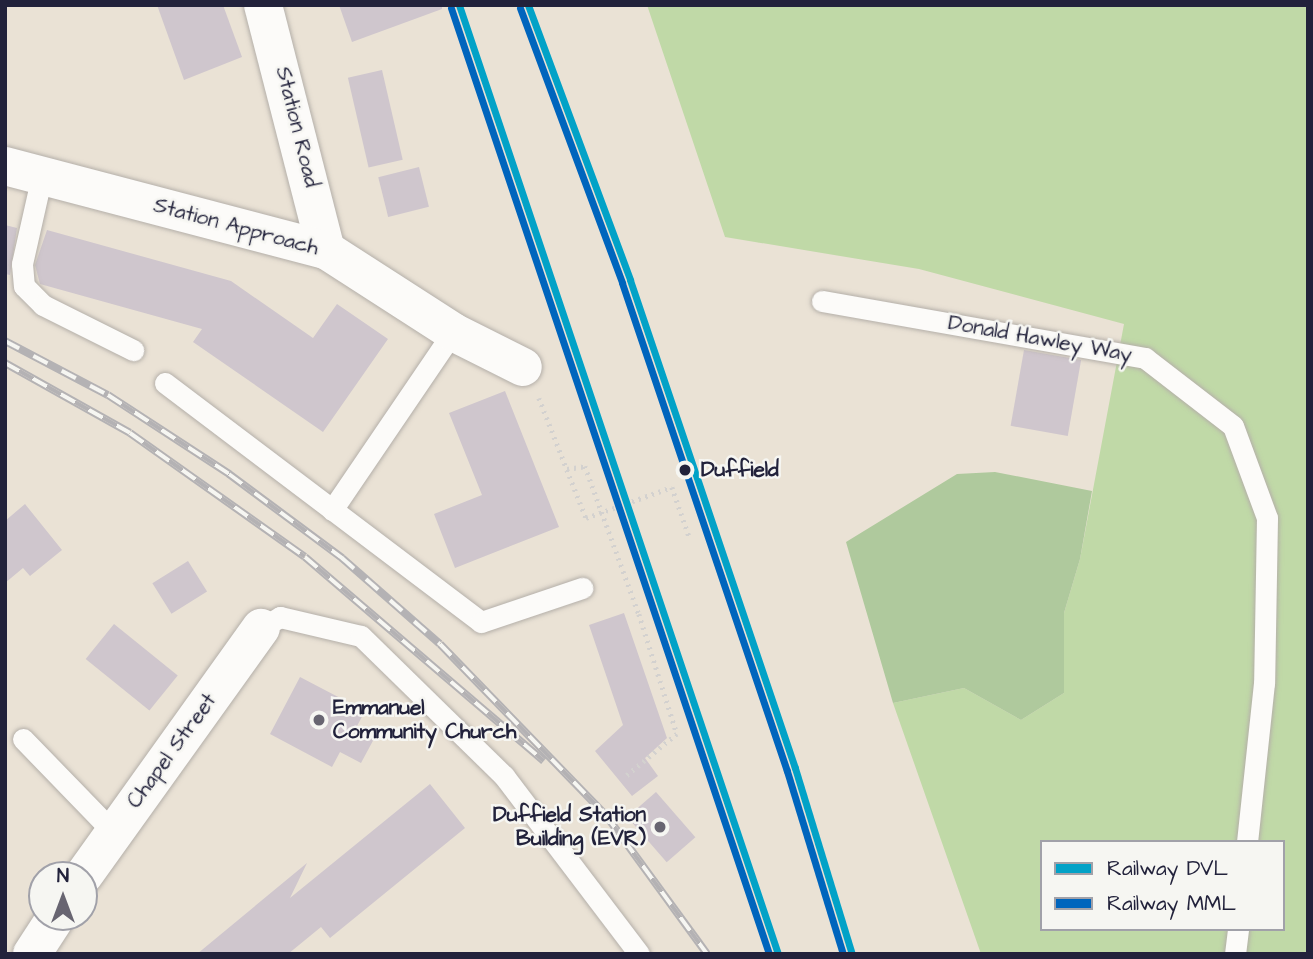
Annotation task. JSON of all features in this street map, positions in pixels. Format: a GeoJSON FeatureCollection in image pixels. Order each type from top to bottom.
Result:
{"type":"FeatureCollection","features":[{"type":"Feature","properties":{"kind":"street","name":"Station Road"},"geometry":{"type":"LineString","coordinates":[[264,5],[326,250]]}},
{"type":"Feature","properties":{"kind":"street","name":"Station Approach"},"geometry":{"type":"LineString","coordinates":[[5,166],[326,250],[453,332],[523,367]]}},
{"type":"Feature","properties":{"kind":"street","name":"Chapel Street"},"geometry":{"type":"LineString","coordinates":[[93,861],[261,628]]}},
{"type":"Feature","properties":{"kind":"street"},"geometry":{"type":"LineString","coordinates":[[32,954],[46,931]]}},
{"type":"Feature","properties":{"kind":"lane"},"geometry":{"type":"LineString","coordinates":[[43,175],[22,264],[24,286],[43,305],[133,350]]}},
{"type":"Feature","properties":{"kind":"lane","name":"Donald Hawley Way"},"geometry":{"type":"LineString","coordinates":[[822,301],[1145,358],[1233,426],[1267,518],[1264,683],[1247,840]]}},
{"type":"Feature","properties":{"kind":"lane"},"geometry":{"type":"LineString","coordinates":[[332,510],[453,332]]}},
{"type":"Feature","properties":{"kind":"lane"},"geometry":{"type":"LineString","coordinates":[[165,383],[481,622],[582,588]]}},
{"type":"Feature","properties":{"kind":"lane"},"geometry":{"type":"LineString","coordinates":[[261,628],[280,617],[361,636],[504,776],[639,954]]}},
{"type":"Feature","properties":{"kind":"lane"},"geometry":{"type":"LineString","coordinates":[[23,739],[113,832]]}},
{"type":"Feature","properties":{"kind":"lane"},"geometry":{"type":"LineString","coordinates":[[1235,954],[1238,931]]}},
{"type":"Feature","properties":{"kind":"path"},"geometry":{"type":"LineString","coordinates":[[523,367],[586,518],[673,487],[690,539]]}},
{"type":"Feature","properties":{"kind":"path"},"geometry":{"type":"LineString","coordinates":[[567,469],[584,466],[639,614],[677,734],[624,778]]}},
{"type":"Feature","properties":{"kind":"green space"},"geometry":{"type":"Polygon","coordinates":[[[647,5],[1308,5],[1308,954],[981,954],[893,703],[964,688],[1021,720],[1064,693],[1064,613],[1080,559],[1124,324],[919,269],[725,237],[647,5]]]}},
{"type":"Feature","properties":{"kind":"green space"},"geometry":{"type":"Polygon","coordinates":[[[995,472],[1092,491],[1080,559],[1064,613],[1064,693],[1021,720],[964,688],[893,703],[846,542],[957,474],[995,472]]]}},
{"type":"Feature","properties":{"kind":"building"},"geometry":{"type":"Polygon","coordinates":[[[157,5],[223,5],[242,57],[184,80],[157,5]]]}},
{"type":"Feature","properties":{"kind":"building"},"geometry":{"type":"Polygon","coordinates":[[[339,5],[442,5],[442,9],[352,42],[339,5]]]}},
{"type":"Feature","properties":{"kind":"building"},"geometry":{"type":"Polygon","coordinates":[[[382,70],[403,160],[369,168],[348,78],[382,70]]]}},
{"type":"Feature","properties":{"kind":"building"},"geometry":{"type":"Polygon","coordinates":[[[419,167],[429,207],[388,217],[378,177],[419,167]]]}},
{"type":"Feature","properties":{"kind":"building"},"geometry":{"type":"Polygon","coordinates":[[[5,225],[17,228],[10,275],[5,274],[5,225]]]}},
{"type":"Feature","properties":{"kind":"building"},"geometry":{"type":"Polygon","coordinates":[[[47,230],[231,281],[313,338],[337,304],[388,339],[323,432],[193,342],[202,329],[40,284],[35,265],[47,230]]]}},
{"type":"Feature","properties":{"kind":"building"},"geometry":{"type":"Polygon","coordinates":[[[1024,350],[1081,360],[1068,436],[1011,426],[1024,350]]]}},
{"type":"Feature","properties":{"kind":"building"},"geometry":{"type":"Polygon","coordinates":[[[505,391],[559,527],[455,568],[434,514],[482,495],[449,413],[505,391]]]}},
{"type":"Feature","properties":{"kind":"building"},"geometry":{"type":"Polygon","coordinates":[[[25,504],[62,550],[30,576],[23,568],[5,583],[5,521],[25,504]]]}},
{"type":"Feature","properties":{"kind":"building"},"geometry":{"type":"Polygon","coordinates":[[[188,561],[207,592],[171,614],[152,583],[188,561]]]}},
{"type":"Feature","properties":{"kind":"building"},"geometry":{"type":"Polygon","coordinates":[[[624,613],[667,738],[645,758],[658,776],[632,796],[595,751],[623,725],[589,625],[624,613]]]}},
{"type":"Feature","properties":{"kind":"building"},"geometry":{"type":"Polygon","coordinates":[[[114,624],[178,676],[149,711],[86,659],[114,624]]]}},
{"type":"Feature","properties":{"kind":"building","name":"Emmanuel Community Church"},"geometry":{"type":"Polygon","coordinates":[[[300,677],[365,711],[356,728],[375,737],[361,763],[340,752],[332,767],[270,734],[300,677]]]}},
{"type":"Feature","properties":{"kind":"building"},"geometry":{"type":"Polygon","coordinates":[[[430,784],[465,828],[330,938],[321,927],[288,954],[197,954],[307,863],[290,898],[430,784]]]}},
{"type":"Feature","properties":{"kind":"building","name":"Duffield Station Building (EVR)"},"geometry":{"type":"Polygon","coordinates":[[[656,792],[695,837],[667,862],[627,817],[656,792]]]}},
{"type":"Feature","properties":{"kind":"railway"},"geometry":{"type":"LineString","coordinates":[[5,341],[108,395],[229,474],[342,558],[440,644],[605,814],[707,954]]}},
{"type":"Feature","properties":{"kind":"railway"},"geometry":{"type":"LineString","coordinates":[[5,363],[130,433],[305,557],[544,761]]}},
{"type":"Feature","properties":{"kind":"rail line","name":"DVL"},"geometry":{"type":"LineString","coordinates":[[459,5],[778,954]]}},
{"type":"Feature","properties":{"kind":"rail line","name":"DVL"},"geometry":{"type":"LineString","coordinates":[[528,5],[630,280],[795,768],[852,954]]}},
{"type":"Feature","properties":{"kind":"rail line","name":"MML"},"geometry":{"type":"LineString","coordinates":[[451,8],[769,954]]}},
{"type":"Feature","properties":{"kind":"rail line","name":"MML"},"geometry":{"type":"LineString","coordinates":[[520,8],[622,283],[787,771],[843,954]]}},
{"type":"Feature","properties":{"kind":"place","name":"Duffield"},"geometry":{"type":"Point","coordinates":[685,470]}},
{"type":"Feature","properties":{"kind":"place","name":"Emmanuel Community Church"},"geometry":{"type":"Point","coordinates":[319,720]}},
{"type":"Feature","properties":{"kind":"place","name":"Duffield Station Building (EVR)"},"geometry":{"type":"Point","coordinates":[660,827]}}]}
